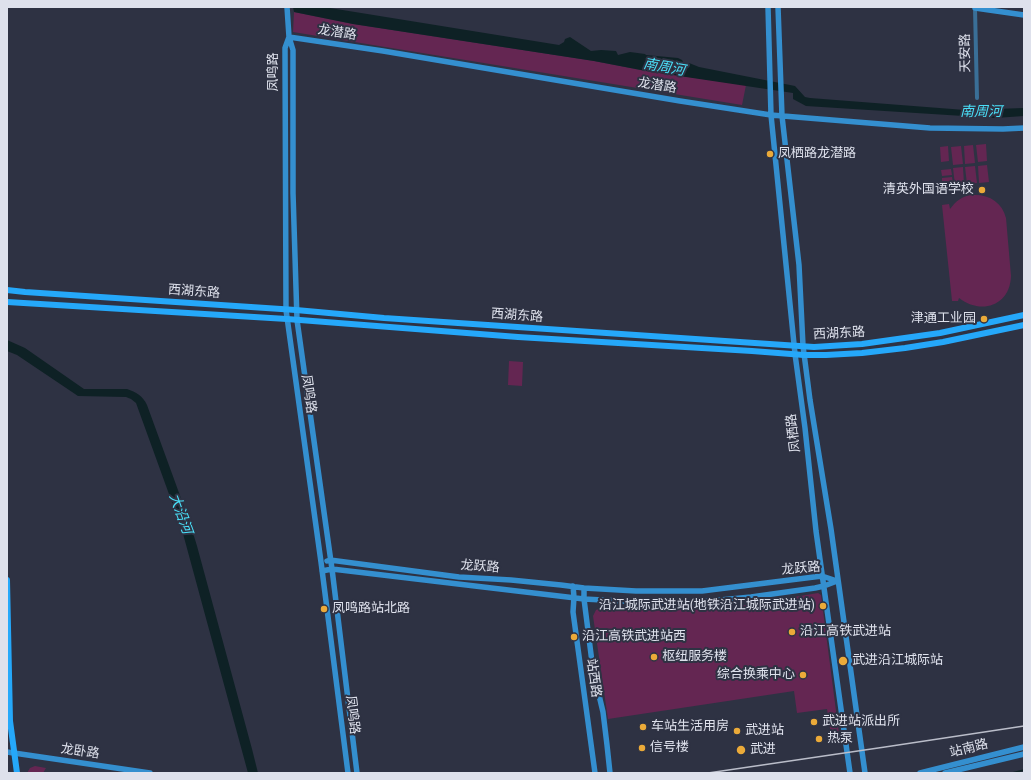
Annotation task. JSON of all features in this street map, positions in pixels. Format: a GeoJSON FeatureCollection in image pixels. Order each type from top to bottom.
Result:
{"type":"FeatureCollection","features":[{"type":"Feature","properties":{"kind":"main road","name":"西湖东路"},"geometry":{"type":"LineString","coordinates":[[7,290],[296,310],[384,318],[814,347],[862,344],[902,339],[940,333],[1024,315]]}},
{"type":"Feature","properties":{"kind":"main road","name":"西湖东路"},"geometry":{"type":"LineString","coordinates":[[7,302],[286,319],[518,337],[804,355],[862,353],[920,346],[1024,325]]}},
{"type":"Feature","properties":{"kind":"main road"},"geometry":{"type":"LineString","coordinates":[[7,580],[10,721],[17,773]]}},
{"type":"Feature","properties":{"kind":"street"},"geometry":{"type":"LineString","coordinates":[[287,7],[289,37]]}},
{"type":"Feature","properties":{"kind":"street","name":"凤栖路"},"geometry":{"type":"LineString","coordinates":[[768,7],[771,115],[794,345],[816,531],[850,773]]}},
{"type":"Feature","properties":{"kind":"street","name":"凤栖路"},"geometry":{"type":"LineString","coordinates":[[778,7],[782,116],[799,265],[804,355],[831,529],[865,773]]}},
{"type":"Feature","properties":{"kind":"street"},"geometry":{"type":"LineString","coordinates":[[975,8],[1024,15]]}},
{"type":"Feature","properties":{"kind":"street","name":"天安路"},"geometry":{"type":"LineString","coordinates":[[975,8],[977,98]]}},
{"type":"Feature","properties":{"kind":"street","name":"龙潜路"},"geometry":{"type":"LineString","coordinates":[[289,37],[771,115],[930,128],[1003,130],[1024,128]]}},
{"type":"Feature","properties":{"kind":"street","name":"凤鸣路"},"geometry":{"type":"LineString","coordinates":[[289,37],[285,48],[286,319],[321,562],[348,773]]}},
{"type":"Feature","properties":{"kind":"street","name":"凤鸣路"},"geometry":{"type":"LineString","coordinates":[[289,37],[293,50],[293,187],[296,310],[332,570],[357,773]]}},
{"type":"Feature","properties":{"kind":"street","name":"龙跃路"},"geometry":{"type":"LineString","coordinates":[[321,562],[330,560],[459,577],[636,591],[702,591],[822,576],[838,580]]}},
{"type":"Feature","properties":{"kind":"street","name":"龙跃路"},"geometry":{"type":"LineString","coordinates":[[322,571],[332,570],[584,599],[658,603],[710,601],[751,597],[824,586],[838,580]]}},
{"type":"Feature","properties":{"kind":"street","name":"站西路"},"geometry":{"type":"LineString","coordinates":[[572,586],[574,598],[573,612],[595,773]]}},
{"type":"Feature","properties":{"kind":"street","name":"站西路"},"geometry":{"type":"LineString","coordinates":[[584,588],[584,599],[593,670],[603,712],[610,773]]}},
{"type":"Feature","properties":{"kind":"street","name":"站南路"},"geometry":{"type":"LineString","coordinates":[[920,773],[1024,747]]}},
{"type":"Feature","properties":{"kind":"street","name":"龙卧路"},"geometry":{"type":"LineString","coordinates":[[7,752],[150,773]]}},
{"type":"Feature","properties":{"kind":"street","name":"站南路"},"geometry":{"type":"LineString","coordinates":[[945,773],[1024,754]]}},
{"type":"Feature","properties":{"kind":"shaded area"},"geometry":{"type":"Polygon","coordinates":[[[294,12],[353,24],[594,61],[646,71],[746,85],[742,105],[293,32],[294,12]]]}},
{"type":"Feature","properties":{"kind":"shaded area"},"geometry":{"type":"Polygon","coordinates":[[[986,144],[987,161],[978,162],[976,145],[986,144]]]}},
{"type":"Feature","properties":{"kind":"shaded area"},"geometry":{"type":"Polygon","coordinates":[[[973,145],[975,163],[965,164],[964,146],[973,145]]]}},
{"type":"Feature","properties":{"kind":"shaded area"},"geometry":{"type":"Polygon","coordinates":[[[948,146],[949,161],[941,162],[940,147],[948,146]]]}},
{"type":"Feature","properties":{"kind":"shaded area"},"geometry":{"type":"Polygon","coordinates":[[[961,146],[963,164],[953,165],[951,147],[961,146]]]}},
{"type":"Feature","properties":{"kind":"shaded area"},"geometry":{"type":"Polygon","coordinates":[[[987,165],[989,182],[979,183],[978,166],[987,165]]]}},
{"type":"Feature","properties":{"kind":"shaded area"},"geometry":{"type":"Polygon","coordinates":[[[975,166],[977,183],[967,184],[965,167],[975,166]]]}},
{"type":"Feature","properties":{"kind":"shaded area"},"geometry":{"type":"Polygon","coordinates":[[[963,167],[964,184],[955,185],[953,168],[963,167]]]}},
{"type":"Feature","properties":{"kind":"shaded area"},"geometry":{"type":"Polygon","coordinates":[[[951,169],[952,175],[942,176],[941,170],[951,169]]]}},
{"type":"Feature","properties":{"kind":"shaded area"},"geometry":{"type":"Polygon","coordinates":[[[952,177],[953,183],[942,184],[942,178],[952,177]]]}},
{"type":"Feature","properties":{"kind":"shaded area"},"geometry":{"type":"Polygon","coordinates":[[[965,196],[984,196],[994,200],[1004,212],[1006,218],[1011,276],[1006,294],[1000,301],[993,305],[976,306],[959,298],[958,301],[952,301],[942,205],[949,204],[950,209],[960,199],[965,196]]]}},
{"type":"Feature","properties":{"kind":"shaded area"},"geometry":{"type":"Polygon","coordinates":[[[509,361],[523,362],[522,386],[508,385],[509,361]]]}},
{"type":"Feature","properties":{"kind":"shaded area"},"geometry":{"type":"Polygon","coordinates":[[[818,593],[821,595],[839,734],[831,735],[827,709],[797,713],[794,691],[608,719],[593,616],[596,610],[601,607],[643,610],[722,609],[818,593]]]}},
{"type":"Feature","properties":{"kind":"shaded area"},"geometry":{"type":"Polygon","coordinates":[[[35,766],[46,768],[43,773],[27,773],[30,768],[35,766]]]}},
{"type":"Feature","properties":{"kind":"water","name":"南周河"},"geometry":{"type":"Polygon","coordinates":[[[293,7],[324,7],[559,45],[564,42],[565,39],[570,37],[591,51],[616,51],[618,55],[630,52],[678,58],[682,60],[685,65],[689,63],[699,67],[795,86],[805,97],[810,98],[965,110],[1024,108],[1024,116],[995,118],[806,106],[793,99],[793,93],[353,24],[294,12],[293,7]]]}},
{"type":"Feature","properties":{"kind":"water","name":"大沿河"},"geometry":{"type":"Polygon","coordinates":[[[7,340],[25,348],[84,389],[127,389],[139,395],[147,405],[197,546],[258,773],[248,773],[182,530],[136,403],[126,397],[78,396],[17,355],[7,351],[7,340]]]}},
{"type":"Feature","properties":{"kind":"waterway"},"geometry":{"type":"LineString","coordinates":[[1012,773],[1024,770]]}},
{"type":"Feature","properties":{"kind":"railway"},"geometry":{"type":"LineString","coordinates":[[708,773],[1024,726]]}},
{"type":"Feature","properties":{"kind":"place","name":"凤栖路龙潜路"},"geometry":{"type":"Point","coordinates":[770,154]}},
{"type":"Feature","properties":{"kind":"place","name":"清英外国语学校"},"geometry":{"type":"Point","coordinates":[982,190]}},
{"type":"Feature","properties":{"kind":"place","name":"津通工业园"},"geometry":{"type":"Point","coordinates":[984,319]}},
{"type":"Feature","properties":{"kind":"place","name":"沿江城际武进站(地铁沿江城际武进站)"},"geometry":{"type":"Point","coordinates":[823,606]}},
{"type":"Feature","properties":{"kind":"place","name":"凤鸣路站北路"},"geometry":{"type":"Point","coordinates":[324,609]}},
{"type":"Feature","properties":{"kind":"place","name":"沿江高铁武进站"},"geometry":{"type":"Point","coordinates":[792,632]}},
{"type":"Feature","properties":{"kind":"place","name":"沿江高铁武进站西"},"geometry":{"type":"Point","coordinates":[574,637]}},
{"type":"Feature","properties":{"kind":"place","name":"枢纽服务楼"},"geometry":{"type":"Point","coordinates":[654,657]}},
{"type":"Feature","properties":{"kind":"place","name":"武进沿江城际站"},"geometry":{"type":"Point","coordinates":[843,661]}},
{"type":"Feature","properties":{"kind":"place","name":"综合换乘中心"},"geometry":{"type":"Point","coordinates":[803,675]}},
{"type":"Feature","properties":{"kind":"place","name":"武进站派出所"},"geometry":{"type":"Point","coordinates":[814,722]}},
{"type":"Feature","properties":{"kind":"place","name":"车站生活用房"},"geometry":{"type":"Point","coordinates":[643,727]}},
{"type":"Feature","properties":{"kind":"place","name":"武进站"},"geometry":{"type":"Point","coordinates":[737,731]}},
{"type":"Feature","properties":{"kind":"place","name":"热泵"},"geometry":{"type":"Point","coordinates":[819,739]}},
{"type":"Feature","properties":{"kind":"place","name":"信号楼"},"geometry":{"type":"Point","coordinates":[642,748]}},
{"type":"Feature","properties":{"kind":"place","name":"武进"},"geometry":{"type":"Point","coordinates":[741,750]}}]}
